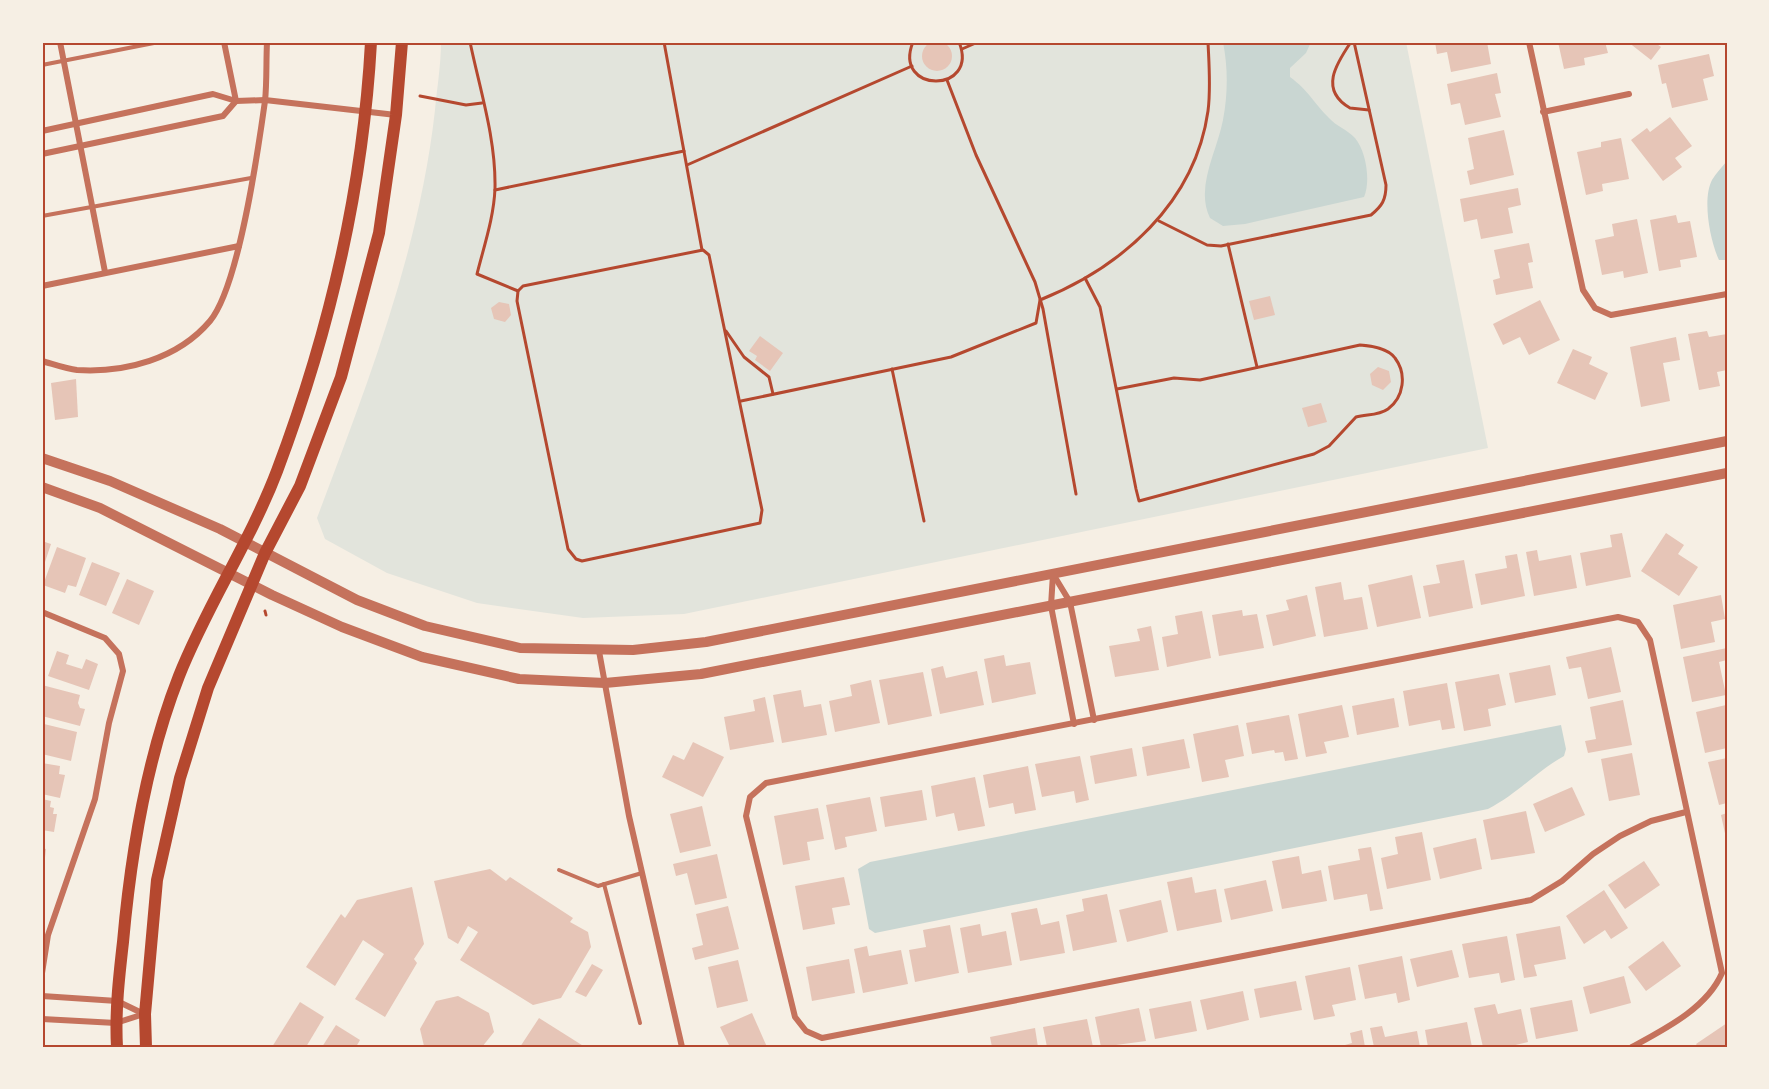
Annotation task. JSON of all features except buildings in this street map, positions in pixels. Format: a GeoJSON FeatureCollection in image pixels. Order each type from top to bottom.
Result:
{"type":"FeatureCollection","features":[{"type":"Feature","properties":{"kind":"main road"},"geometry":{"type":"LineString","coordinates":[[117,1047],[117,1001],[129,874],[150,770],[179,676],[226,573],[275,475],[314,367],[350,227],[367,111],[371,42]]}},
{"type":"Feature","properties":{"kind":"main road"},"geometry":{"type":"LineString","coordinates":[[146,1047],[145,1014],[157,880],[180,778],[208,688],[265,553],[300,486],[341,377],[380,232],[396,115],[402,42]]}},
{"type":"Feature","properties":{"kind":"street"},"geometry":{"type":"LineString","coordinates":[[60,42],[105,272]]}},
{"type":"Feature","properties":{"kind":"street"},"geometry":{"type":"LineString","coordinates":[[224,42],[236,101]]}},
{"type":"Feature","properties":{"kind":"street"},"geometry":{"type":"LineString","coordinates":[[42,361],[75,370],[114,370],[143,364],[177,348],[210,321],[227,289],[239,246],[265,100],[267,42]]}},
{"type":"Feature","properties":{"kind":"street"},"geometry":{"type":"LineString","coordinates":[[1529,42],[1583,290],[1595,308],[1611,315],[1727,294]]}},
{"type":"Feature","properties":{"kind":"street"},"geometry":{"type":"LineString","coordinates":[[42,131],[213,94],[236,101],[265,100],[396,115]]}},
{"type":"Feature","properties":{"kind":"street"},"geometry":{"type":"LineString","coordinates":[[1543,112],[1629,94]]}},
{"type":"Feature","properties":{"kind":"street"},"geometry":{"type":"LineString","coordinates":[[42,154],[223,116],[236,101]]}},
{"type":"Feature","properties":{"kind":"street"},"geometry":{"type":"LineString","coordinates":[[42,286],[239,246]]}},
{"type":"Feature","properties":{"kind":"street"},"geometry":{"type":"LineString","coordinates":[[42,458],[110,481],[243,541],[357,600],[425,626],[520,648],[599,651],[633,650],[706,642],[1727,441]]}},
{"type":"Feature","properties":{"kind":"street"},"geometry":{"type":"LineString","coordinates":[[42,487],[100,508],[226,573],[342,627],[422,657],[519,679],[605,683],[701,674],[1727,473]]}},
{"type":"Feature","properties":{"kind":"street"},"geometry":{"type":"LineString","coordinates":[[1053,574],[1070,602],[1094,720]]}},
{"type":"Feature","properties":{"kind":"street"},"geometry":{"type":"LineString","coordinates":[[1053,574],[1051,606],[1074,724]]}},
{"type":"Feature","properties":{"kind":"street"},"geometry":{"type":"LineString","coordinates":[[42,612],[105,638],[119,654],[123,671],[109,723],[95,799],[48,935],[42,974]]}},
{"type":"Feature","properties":{"kind":"street"},"geometry":{"type":"LineString","coordinates":[[1632,1047],[1657,1033],[1698,1004],[1715,988],[1722,973],[1650,640],[1638,622],[1618,617],[766,783],[750,797],[746,816],[795,1017],[806,1031],[822,1038],[1531,900],[1562,881],[1593,854],[1620,836],[1651,821],[1686,812]]}},
{"type":"Feature","properties":{"kind":"street"},"geometry":{"type":"LineString","coordinates":[[599,651],[642,873],[682,1047]]}},
{"type":"Feature","properties":{"kind":"street"},"geometry":{"type":"LineString","coordinates":[[42,996],[117,1001],[145,1014]]}},
{"type":"Feature","properties":{"kind":"street"},"geometry":{"type":"LineString","coordinates":[[42,1019],[116,1023],[145,1014]]}},
{"type":"Feature","properties":{"kind":"lane"},"geometry":{"type":"LineString","coordinates":[[42,65],[159,42]]}},
{"type":"Feature","properties":{"kind":"lane"},"geometry":{"type":"LineString","coordinates":[[42,216],[251,178]]}},
{"type":"Feature","properties":{"kind":"lane"},"geometry":{"type":"LineString","coordinates":[[559,870],[590,883],[604,884],[642,873]]}},
{"type":"Feature","properties":{"kind":"lane"},"geometry":{"type":"LineString","coordinates":[[604,884],[640,1023]]}},
{"type":"Feature","properties":{"kind":"path"},"geometry":{"type":"LineString","coordinates":[[470,42],[494,156],[495,190],[491,220],[477,274],[518,291]]}},
{"type":"Feature","properties":{"kind":"path"},"geometry":{"type":"LineString","coordinates":[[664,42],[702,250],[709,255],[741,400],[762,510],[760,523],[582,561],[576,559],[567,549],[517,301],[518,291],[523,286],[702,250]]}},
{"type":"Feature","properties":{"kind":"path"},"geometry":{"type":"LineString","coordinates":[[913,42],[910,58],[912,66],[916,73],[931,82],[947,80],[960,67],[962,49],[959,42]]}},
{"type":"Feature","properties":{"kind":"path"},"geometry":{"type":"LineString","coordinates":[[962,49],[978,42]]}},
{"type":"Feature","properties":{"kind":"path"},"geometry":{"type":"LineString","coordinates":[[1040,300],[1117,259],[1158,221],[1188,175],[1202,135],[1210,88],[1208,42]]}},
{"type":"Feature","properties":{"kind":"path"},"geometry":{"type":"LineString","coordinates":[[1158,221],[1207,245],[1228,244],[1371,215],[1380,208],[1386,198],[1386,185],[1352,42]]}},
{"type":"Feature","properties":{"kind":"path"},"geometry":{"type":"LineString","coordinates":[[1352,42],[1333,74],[1334,89],[1350,108],[1369,110]]}},
{"type":"Feature","properties":{"kind":"path"},"geometry":{"type":"LineString","coordinates":[[687,165],[912,66]]}},
{"type":"Feature","properties":{"kind":"path"},"geometry":{"type":"LineString","coordinates":[[947,80],[976,155],[1035,282],[1076,494]]}},
{"type":"Feature","properties":{"kind":"path"},"geometry":{"type":"LineString","coordinates":[[420,96],[466,105],[482,103]]}},
{"type":"Feature","properties":{"kind":"path"},"geometry":{"type":"LineString","coordinates":[[495,190],[684,151]]}},
{"type":"Feature","properties":{"kind":"path"},"geometry":{"type":"LineString","coordinates":[[1228,244],[1257,367]]}},
{"type":"Feature","properties":{"kind":"path"},"geometry":{"type":"LineString","coordinates":[[1085,278],[1100,307],[1139,501],[1314,454],[1329,446],[1356,417],[1373,416],[1396,402],[1402,388],[1402,379],[1395,357],[1379,347],[1360,345],[1200,380],[1174,378],[1117,389]]}},
{"type":"Feature","properties":{"kind":"path"},"geometry":{"type":"LineString","coordinates":[[741,400],[951,357],[1029,328],[1038,318],[1040,300]]}},
{"type":"Feature","properties":{"kind":"path"},"geometry":{"type":"LineString","coordinates":[[725,330],[744,357],[769,377],[773,394]]}},
{"type":"Feature","properties":{"kind":"path"},"geometry":{"type":"LineString","coordinates":[[892,369],[924,521]]}},
{"type":"Feature","properties":{"kind":"shaded area"},"geometry":{"type":"Polygon","coordinates":[[[441,42],[1406,42],[1488,448],[684,614],[583,618],[477,603],[387,573],[325,539],[317,518],[372,368],[404,267],[427,163],[440,68],[441,42]]]}},
{"type":"Feature","properties":{"kind":"shaded area"},"geometry":{"type":"Polygon","coordinates":[[[1223,42],[1311,42],[1306,53],[1290,68],[1290,77],[1332,121],[1352,135],[1359,144],[1365,158],[1367,175],[1364,197],[1245,224],[1223,226],[1210,218],[1206,206],[1206,182],[1223,120],[1226,100],[1227,71],[1223,42]]]}},
{"type":"Feature","properties":{"kind":"shaded area"},"geometry":{"type":"Polygon","coordinates":[[[1727,161],[1727,260],[1719,260],[1710,231],[1707,209],[1712,180],[1727,161]]]}},
{"type":"Feature","properties":{"kind":"shaded area"},"geometry":{"type":"Polygon","coordinates":[[[1561,725],[1566,749],[1564,756],[1488,809],[875,933],[869,929],[858,869],[870,862],[1561,725]]]}}]}
